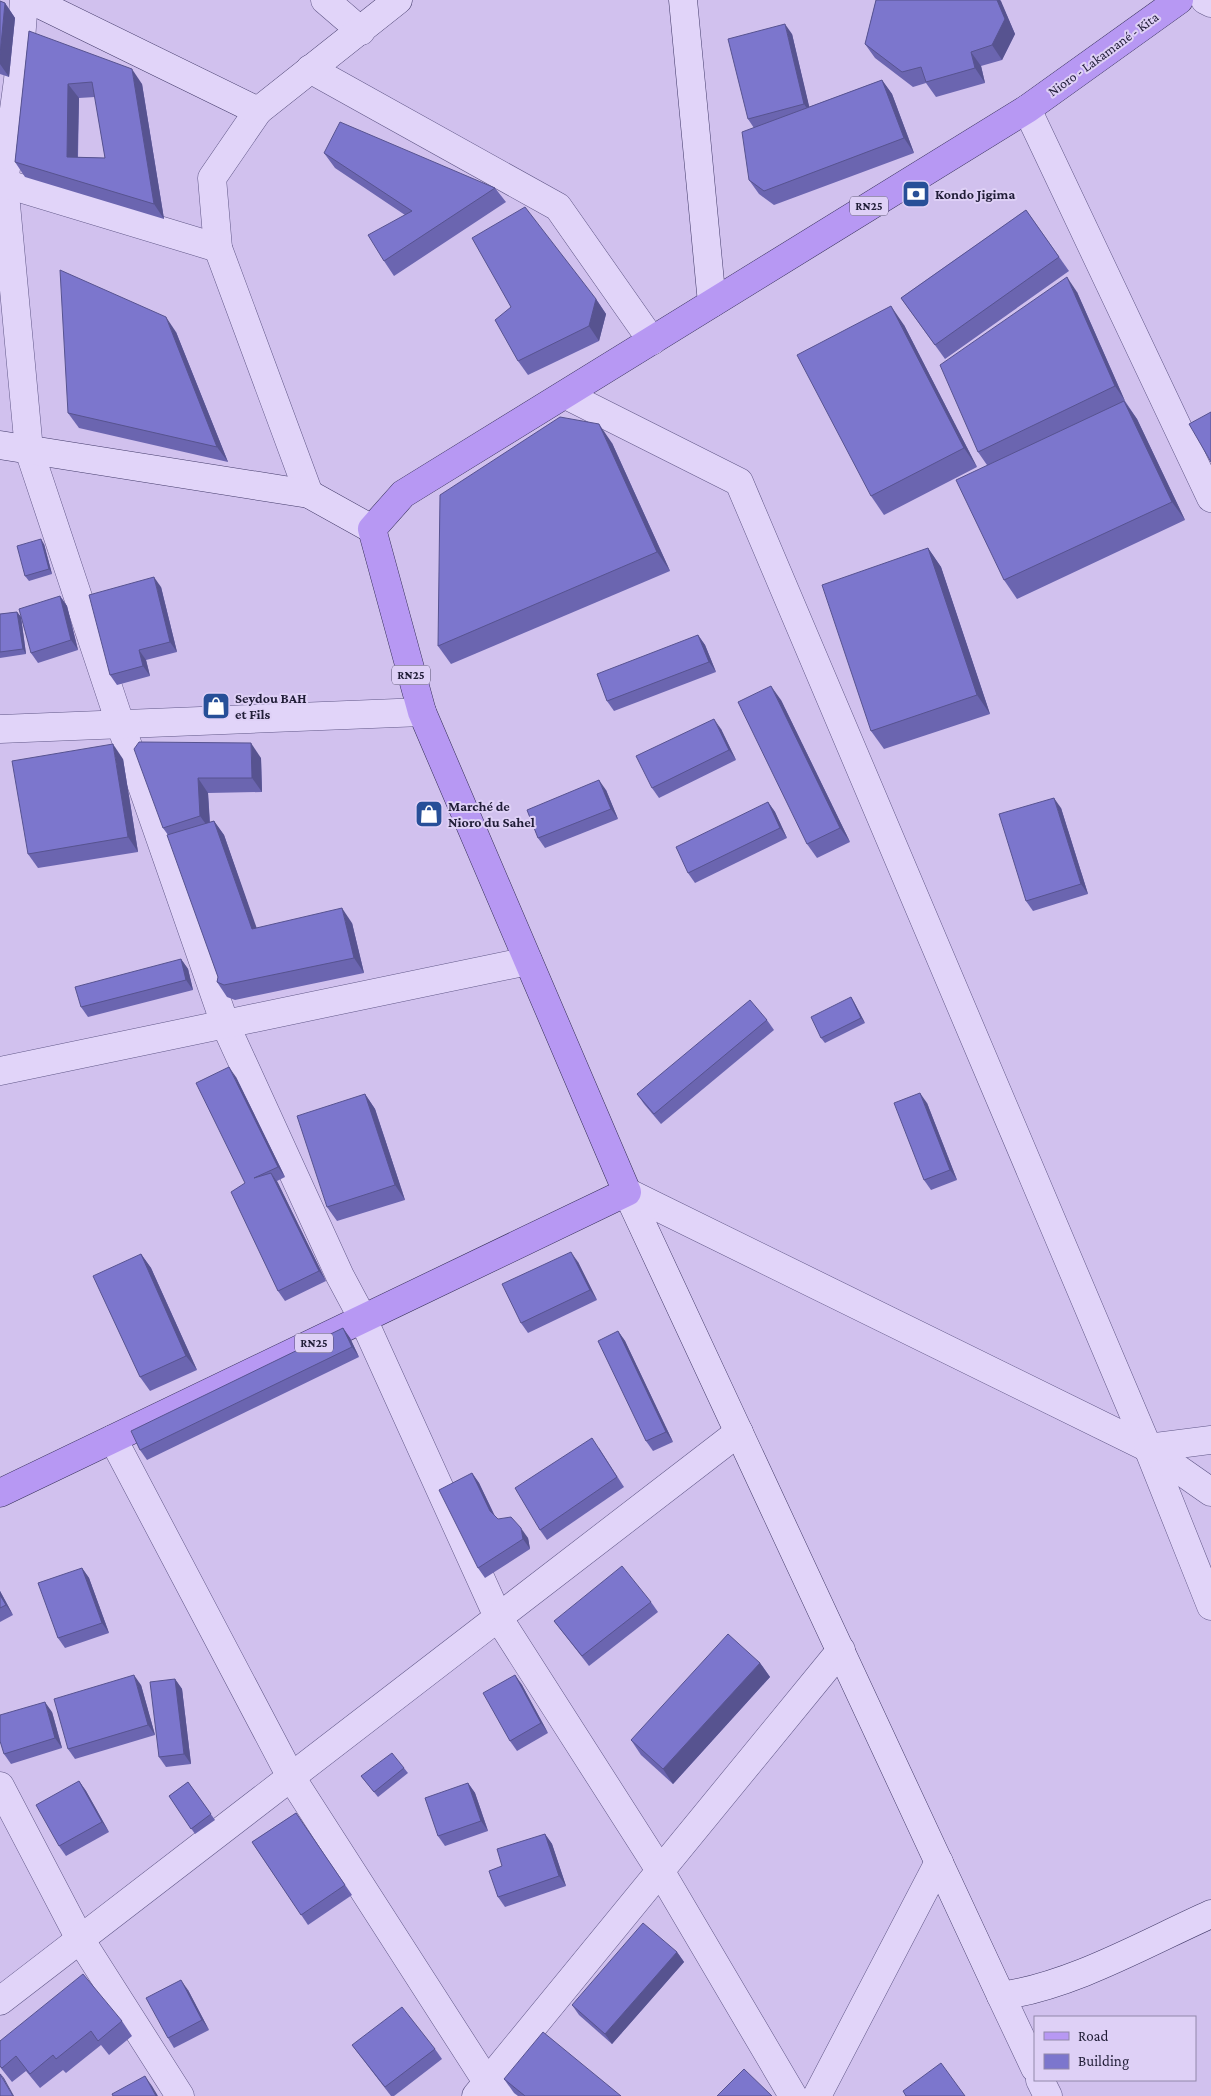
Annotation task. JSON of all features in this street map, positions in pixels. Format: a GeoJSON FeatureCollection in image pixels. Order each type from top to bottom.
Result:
{"type":"FeatureCollection","features":[{"type":"Feature","properties":{"kind":"main road","name":"Nioro - Lakamané - Kita"},"geometry":{"type":"LineString","coordinates":[[1026,109],[1179,0]]}},
{"type":"Feature","properties":{"kind":"main road","name":"RN25"},"geometry":{"type":"LineString","coordinates":[[0,1492],[627,1192],[422,712],[372,529],[403,494],[1026,109]]}},
{"type":"Feature","properties":{"kind":"street"},"geometry":{"type":"LineString","coordinates":[[24,0],[18,80],[2,183],[29,450],[120,723],[225,1024],[340,1276],[363,1319],[498,1617],[660,1872],[794,2096]]}},
{"type":"Feature","properties":{"kind":"street"},"geometry":{"type":"LineString","coordinates":[[31,0],[258,111]]}},
{"type":"Feature","properties":{"kind":"street"},"geometry":{"type":"LineString","coordinates":[[325,0],[361,30]]}},
{"type":"Feature","properties":{"kind":"street"},"geometry":{"type":"LineString","coordinates":[[309,494],[218,248],[212,178],[258,111],[398,0]]}},
{"type":"Feature","properties":{"kind":"street"},"geometry":{"type":"LineString","coordinates":[[683,0],[712,303]]}},
{"type":"Feature","properties":{"kind":"street"},"geometry":{"type":"LineString","coordinates":[[1205,0],[1211,3]]}},
{"type":"Feature","properties":{"kind":"street"},"geometry":{"type":"LineString","coordinates":[[310,69],[558,207],[652,341]]}},
{"type":"Feature","properties":{"kind":"street"},"geometry":{"type":"LineString","coordinates":[[1026,109],[1211,498]]}},
{"type":"Feature","properties":{"kind":"street"},"geometry":{"type":"LineString","coordinates":[[2,183],[218,248]]}},
{"type":"Feature","properties":{"kind":"street"},"geometry":{"type":"LineString","coordinates":[[566,395],[739,482],[1148,1448],[1211,1606]]}},
{"type":"Feature","properties":{"kind":"street"},"geometry":{"type":"LineString","coordinates":[[0,445],[309,494],[372,529]]}},
{"type":"Feature","properties":{"kind":"street"},"geometry":{"type":"LineString","coordinates":[[0,729],[422,712]]}},
{"type":"Feature","properties":{"kind":"street"},"geometry":{"type":"LineString","coordinates":[[0,1071],[528,961]]}},
{"type":"Feature","properties":{"kind":"street"},"geometry":{"type":"LineString","coordinates":[[627,1192],[1148,1448],[1211,1492]]}},
{"type":"Feature","properties":{"kind":"street"},"geometry":{"type":"LineString","coordinates":[[627,1192],[1034,2066]]}},
{"type":"Feature","properties":{"kind":"street"},"geometry":{"type":"LineString","coordinates":[[0,2001],[739,1432]]}},
{"type":"Feature","properties":{"kind":"street"},"geometry":{"type":"LineString","coordinates":[[113,1439],[291,1777],[489,2091],[660,1872],[840,1650]]}},
{"type":"Feature","properties":{"kind":"street"},"geometry":{"type":"LineString","coordinates":[[1148,1448],[1211,1440]]}},
{"type":"Feature","properties":{"kind":"street"},"geometry":{"type":"LineString","coordinates":[[0,1786],[80,1940],[180,2096]]}},
{"type":"Feature","properties":{"kind":"street"},"geometry":{"type":"LineString","coordinates":[[817,2096],[939,1862]]}},
{"type":"Feature","properties":{"kind":"street"},"geometry":{"type":"LineString","coordinates":[[1001,1996],[1028,1992],[1065,1980],[1211,1914]]}},
{"type":"Feature","properties":{"kind":"street"},"geometry":{"type":"LineString","coordinates":[[1040,2081],[1048,2096]]}},
{"type":"Feature","properties":{"kind":"building"},"geometry":{"type":"Polygon","coordinates":[[[876,0],[997,0],[1005,19],[992,45],[971,52],[975,68],[926,82],[921,67],[902,72],[865,44],[876,0]]]}},
{"type":"Feature","properties":{"kind":"building"},"geometry":{"type":"Polygon","coordinates":[[[0,1],[5,3],[0,55],[0,1]]]}},
{"type":"Feature","properties":{"kind":"building"},"geometry":{"type":"Polygon","coordinates":[[[785,24],[804,104],[748,119],[728,39],[785,24]]]}},
{"type":"Feature","properties":{"kind":"building"},"geometry":{"type":"Polygon","coordinates":[[[29,31],[132,69],[154,204],[15,162],[29,31]],[[92,82],[68,84],[67,157],[105,158],[92,82]]]}},
{"type":"Feature","properties":{"kind":"building"},"geometry":{"type":"Polygon","coordinates":[[[882,80],[904,138],[764,191],[749,180],[742,132],[882,80]]]}},
{"type":"Feature","properties":{"kind":"building"},"geometry":{"type":"Polygon","coordinates":[[[340,122],[495,188],[384,261],[368,235],[412,211],[324,153],[340,122]]]}},
{"type":"Feature","properties":{"kind":"building"},"geometry":{"type":"Polygon","coordinates":[[[525,207],[596,299],[589,326],[518,361],[495,320],[511,307],[472,238],[525,207]]]}},
{"type":"Feature","properties":{"kind":"building"},"geometry":{"type":"Polygon","coordinates":[[[1026,210],[1059,257],[935,345],[901,298],[1026,210]]]}},
{"type":"Feature","properties":{"kind":"building"},"geometry":{"type":"Polygon","coordinates":[[[60,270],[166,317],[217,447],[68,413],[60,270]]]}},
{"type":"Feature","properties":{"kind":"building"},"geometry":{"type":"Polygon","coordinates":[[[1067,277],[1115,386],[978,452],[940,365],[1067,277]]]}},
{"type":"Feature","properties":{"kind":"building"},"geometry":{"type":"Polygon","coordinates":[[[891,306],[964,448],[871,496],[797,355],[891,306]]]}},
{"type":"Feature","properties":{"kind":"building"},"geometry":{"type":"Polygon","coordinates":[[[1124,401],[1172,502],[1004,580],[956,480],[1124,401]]]}},
{"type":"Feature","properties":{"kind":"building"},"geometry":{"type":"Polygon","coordinates":[[[1211,412],[1211,462],[1189,424],[1211,412]]]}},
{"type":"Feature","properties":{"kind":"building"},"geometry":{"type":"Polygon","coordinates":[[[560,417],[599,424],[657,552],[438,646],[440,495],[560,417]]]}},
{"type":"Feature","properties":{"kind":"building"},"geometry":{"type":"Polygon","coordinates":[[[41,539],[49,569],[25,576],[17,546],[41,539]]]}},
{"type":"Feature","properties":{"kind":"building"},"geometry":{"type":"Polygon","coordinates":[[[928,548],[977,695],[871,731],[822,585],[928,548]]]}},
{"type":"Feature","properties":{"kind":"building"},"geometry":{"type":"Polygon","coordinates":[[[154,577],[170,642],[139,650],[143,666],[110,675],[89,595],[154,577]]]}},
{"type":"Feature","properties":{"kind":"building"},"geometry":{"type":"Polygon","coordinates":[[[60,596],[71,640],[31,653],[19,609],[60,596]]]}},
{"type":"Feature","properties":{"kind":"building"},"geometry":{"type":"Polygon","coordinates":[[[17,612],[23,649],[0,652],[0,614],[17,612]]]}},
{"type":"Feature","properties":{"kind":"building"},"geometry":{"type":"Polygon","coordinates":[[[698,635],[709,662],[607,701],[597,674],[698,635]]]}},
{"type":"Feature","properties":{"kind":"building"},"geometry":{"type":"Polygon","coordinates":[[[771,686],[840,828],[807,844],[738,702],[771,686]]]}},
{"type":"Feature","properties":{"kind":"building"},"geometry":{"type":"Polygon","coordinates":[[[714,719],[729,750],[652,788],[636,756],[714,719]]]}},
{"type":"Feature","properties":{"kind":"building"},"geometry":{"type":"Polygon","coordinates":[[[139,742],[251,743],[252,778],[198,778],[200,816],[163,828],[134,749],[139,742]]]}},
{"type":"Feature","properties":{"kind":"building"},"geometry":{"type":"Polygon","coordinates":[[[113,744],[128,837],[28,854],[12,761],[113,744]]]}},
{"type":"Feature","properties":{"kind":"building"},"geometry":{"type":"Polygon","coordinates":[[[599,780],[611,809],[538,838],[527,810],[599,780]]]}},
{"type":"Feature","properties":{"kind":"building"},"geometry":{"type":"Polygon","coordinates":[[[1054,798],[1081,884],[1026,901],[999,814],[1054,798]]]}},
{"type":"Feature","properties":{"kind":"building"},"geometry":{"type":"Polygon","coordinates":[[[768,802],[780,828],[688,873],[676,847],[768,802]]]}},
{"type":"Feature","properties":{"kind":"building"},"geometry":{"type":"Polygon","coordinates":[[[214,821],[252,929],[342,908],[354,958],[224,985],[217,982],[218,977],[167,835],[214,821]]]}},
{"type":"Feature","properties":{"kind":"building"},"geometry":{"type":"Polygon","coordinates":[[[181,959],[186,980],[81,1007],[75,987],[181,959]]]}},
{"type":"Feature","properties":{"kind":"building"},"geometry":{"type":"Polygon","coordinates":[[[851,997],[861,1018],[821,1038],[811,1017],[851,997]]]}},
{"type":"Feature","properties":{"kind":"building"},"geometry":{"type":"Polygon","coordinates":[[[750,1000],[767,1020],[654,1114],[637,1094],[750,1000]]]}},
{"type":"Feature","properties":{"kind":"building"},"geometry":{"type":"Polygon","coordinates":[[[229,1067],[278,1167],[254,1178],[271,1173],[319,1271],[278,1291],[231,1192],[245,1183],[196,1083],[229,1067]]]}},
{"type":"Feature","properties":{"kind":"building"},"geometry":{"type":"Polygon","coordinates":[[[920,1093],[950,1170],[924,1180],[894,1103],[920,1093]]]}},
{"type":"Feature","properties":{"kind":"building"},"geometry":{"type":"Polygon","coordinates":[[[365,1094],[395,1185],[327,1207],[297,1116],[365,1094]]]}},
{"type":"Feature","properties":{"kind":"building"},"geometry":{"type":"Polygon","coordinates":[[[571,1252],[590,1290],[521,1323],[502,1284],[571,1252]]]}},
{"type":"Feature","properties":{"kind":"building"},"geometry":{"type":"Polygon","coordinates":[[[141,1254],[186,1356],[140,1377],[93,1276],[141,1254]]]}},
{"type":"Feature","properties":{"kind":"building"},"geometry":{"type":"Polygon","coordinates":[[[343,1328],[352,1347],[140,1450],[131,1431],[343,1328]]]}},
{"type":"Feature","properties":{"kind":"building"},"geometry":{"type":"Polygon","coordinates":[[[618,1331],[666,1432],[646,1441],[598,1341],[618,1331]]]}},
{"type":"Feature","properties":{"kind":"building"},"geometry":{"type":"Polygon","coordinates":[[[592,1438],[617,1477],[540,1530],[515,1488],[592,1438]]]}},
{"type":"Feature","properties":{"kind":"building"},"geometry":{"type":"Polygon","coordinates":[[[472,1473],[490,1511],[498,1519],[511,1517],[521,1528],[523,1539],[478,1568],[439,1490],[472,1473]]]}},
{"type":"Feature","properties":{"kind":"building"},"geometry":{"type":"Polygon","coordinates":[[[622,1566],[651,1602],[582,1656],[554,1621],[622,1566]]]}},
{"type":"Feature","properties":{"kind":"building"},"geometry":{"type":"Polygon","coordinates":[[[82,1568],[102,1623],[58,1638],[38,1583],[82,1568]]]}},
{"type":"Feature","properties":{"kind":"building"},"geometry":{"type":"Polygon","coordinates":[[[0,1595],[6,1605],[0,1608],[0,1595]]]}},
{"type":"Feature","properties":{"kind":"building"},"geometry":{"type":"Polygon","coordinates":[[[728,1634],[760,1663],[663,1769],[631,1740],[728,1634]]]}},
{"type":"Feature","properties":{"kind":"building"},"geometry":{"type":"Polygon","coordinates":[[[134,1675],[148,1725],[68,1749],[54,1699],[134,1675]]]}},
{"type":"Feature","properties":{"kind":"building"},"geometry":{"type":"Polygon","coordinates":[[[515,1675],[541,1723],[510,1741],[483,1693],[515,1675]]]}},
{"type":"Feature","properties":{"kind":"building"},"geometry":{"type":"Polygon","coordinates":[[[175,1679],[184,1754],[159,1757],[150,1682],[175,1679]]]}},
{"type":"Feature","properties":{"kind":"building"},"geometry":{"type":"Polygon","coordinates":[[[45,1702],[55,1738],[4,1754],[0,1741],[0,1715],[45,1702]]]}},
{"type":"Feature","properties":{"kind":"building"},"geometry":{"type":"Polygon","coordinates":[[[392,1753],[404,1768],[374,1792],[361,1776],[392,1753]]]}},
{"type":"Feature","properties":{"kind":"building"},"geometry":{"type":"Polygon","coordinates":[[[79,1781],[102,1822],[59,1846],[36,1805],[79,1781]]]}},
{"type":"Feature","properties":{"kind":"building"},"geometry":{"type":"Polygon","coordinates":[[[188,1782],[211,1814],[191,1829],[169,1796],[188,1782]]]}},
{"type":"Feature","properties":{"kind":"building"},"geometry":{"type":"Polygon","coordinates":[[[468,1783],[481,1821],[438,1836],[425,1798],[468,1783]]]}},
{"type":"Feature","properties":{"kind":"building"},"geometry":{"type":"Polygon","coordinates":[[[296,1813],[345,1885],[301,1915],[252,1842],[296,1813]]]}},
{"type":"Feature","properties":{"kind":"building"},"geometry":{"type":"Polygon","coordinates":[[[545,1834],[559,1876],[498,1897],[489,1871],[502,1866],[497,1849],[545,1834]]]}},
{"type":"Feature","properties":{"kind":"building"},"geometry":{"type":"Polygon","coordinates":[[[643,1923],[677,1952],[605,2034],[572,2005],[643,1923]]]}},
{"type":"Feature","properties":{"kind":"building"},"geometry":{"type":"Polygon","coordinates":[[[83,1974],[122,2021],[98,2041],[91,2031],[56,2059],[53,2055],[30,2074],[16,2056],[2,2068],[0,2066],[0,2041],[83,1974]]]}},
{"type":"Feature","properties":{"kind":"building"},"geometry":{"type":"Polygon","coordinates":[[[181,1980],[202,2020],[168,2038],[146,1998],[181,1980]]]}},
{"type":"Feature","properties":{"kind":"building"},"geometry":{"type":"Polygon","coordinates":[[[402,2007],[435,2049],[385,2087],[352,2045],[402,2007]]]}},
{"type":"Feature","properties":{"kind":"building"},"geometry":{"type":"Polygon","coordinates":[[[543,2032],[621,2096],[525,2096],[504,2079],[543,2032]]]}},
{"type":"Feature","properties":{"kind":"building"},"geometry":{"type":"Polygon","coordinates":[[[941,2063],[965,2096],[906,2096],[903,2091],[941,2063]]]}},
{"type":"Feature","properties":{"kind":"building"},"geometry":{"type":"Polygon","coordinates":[[[744,2069],[772,2096],[717,2096],[744,2069]]]}},
{"type":"Feature","properties":{"kind":"building"},"geometry":{"type":"Polygon","coordinates":[[[0,2074],[13,2096],[0,2096],[0,2074]]]}},
{"type":"Feature","properties":{"kind":"building"},"geometry":{"type":"Polygon","coordinates":[[[145,2076],[156,2096],[113,2096],[112,2094],[145,2076]]]}},
{"type":"Feature","properties":{"kind":"place","name":"Kondo Jigima"},"geometry":{"type":"Point","coordinates":[916,194]}},
{"type":"Feature","properties":{"kind":"place","name":"Seydou BAH et Fils"},"geometry":{"type":"Point","coordinates":[216,706]}},
{"type":"Feature","properties":{"kind":"place","name":"Marché de Nioro du Sahel"},"geometry":{"type":"Point","coordinates":[429,814]}}]}
